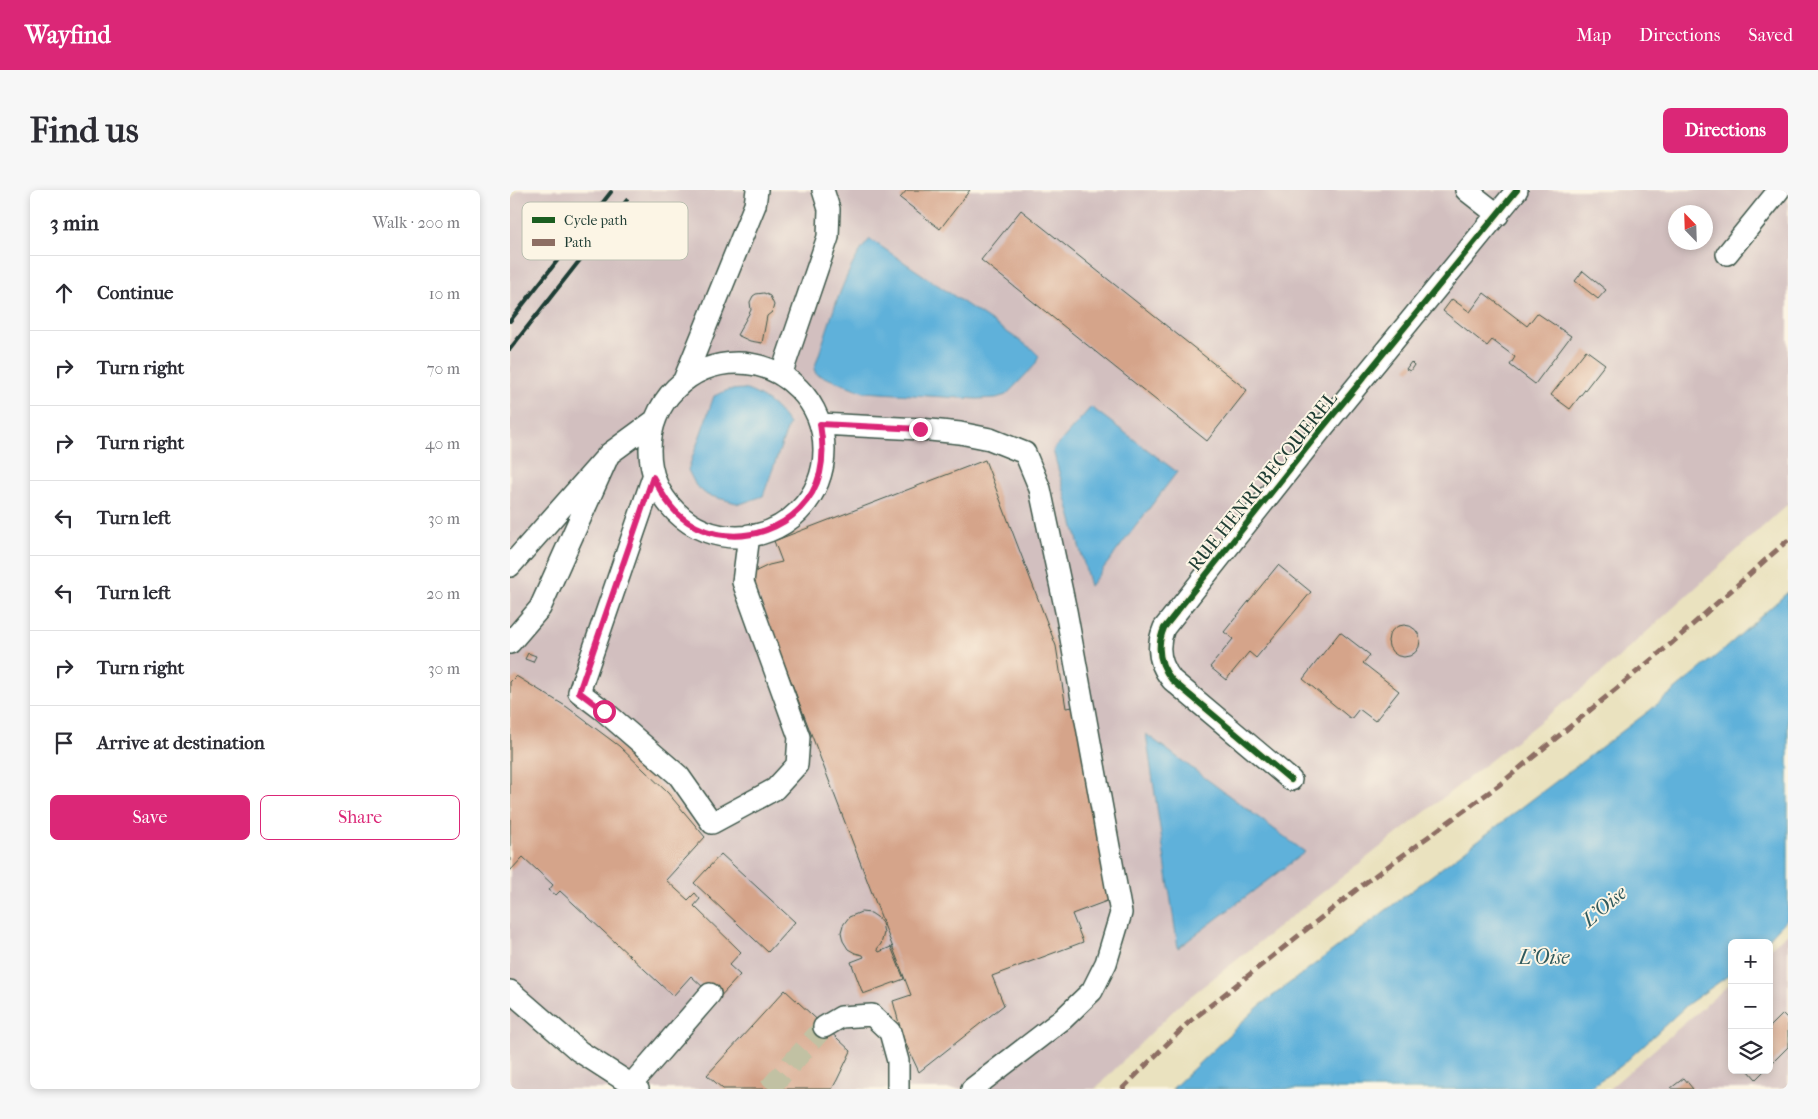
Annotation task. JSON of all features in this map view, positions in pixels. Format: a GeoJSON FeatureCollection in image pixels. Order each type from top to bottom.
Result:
{"type":"FeatureCollection","features":[{"type":"Feature","properties":{"kind":"street"},"geometry":{"type":"LineString","coordinates":[[684,380],[755,204],[757,190]]}},
{"type":"Feature","properties":{"kind":"street"},"geometry":{"type":"LineString","coordinates":[[781,375],[828,237],[829,209],[823,190]]}},
{"type":"Feature","properties":{"kind":"street"},"geometry":{"type":"LineString","coordinates":[[1466,190],[1498,215]]}},
{"type":"Feature","properties":{"kind":"street","name":"RUE HENRI BECQUEREL"},"geometry":{"type":"LineString","coordinates":[[1291,780],[1172,680],[1160,659],[1161,635],[1164,628],[1320,431],[1517,190]]}},
{"type":"Feature","properties":{"kind":"street"},"geometry":{"type":"LineString","coordinates":[[1727,254],[1779,190]]}},
{"type":"Feature","properties":{"kind":"street"},"geometry":{"type":"LineString","coordinates":[[732,363],[757,365],[781,375],[798,388],[811,405],[820,424],[824,450],[820,475],[809,498],[792,517],[770,530],[742,537],[714,534],[688,522],[667,502],[653,477],[649,449],[654,421],[666,398],[684,380],[707,368],[732,363]]}},
{"type":"Feature","properties":{"kind":"street"},"geometry":{"type":"LineString","coordinates":[[510,566],[609,454],[654,421]]}},
{"type":"Feature","properties":{"kind":"street"},"geometry":{"type":"LineString","coordinates":[[820,424],[920,429],[960,433],[990,439],[1025,453],[1040,489],[1066,611],[1121,913],[1106,963],[1092,991],[1063,1019],[972,1089]]}},
{"type":"Feature","properties":{"kind":"street"},"geometry":{"type":"LineString","coordinates":[[510,643],[540,608],[609,454]]}},
{"type":"Feature","properties":{"kind":"street"},"geometry":{"type":"LineString","coordinates":[[653,477],[579,692],[604,711],[679,776],[712,823],[775,790],[797,765],[800,737],[743,582],[749,535]]}},
{"type":"Feature","properties":{"kind":"street"},"geometry":{"type":"LineString","coordinates":[[510,991],[579,1051],[634,1087],[710,994]]}},
{"type":"Feature","properties":{"kind":"street"},"geometry":{"type":"LineString","coordinates":[[824,1027],[841,1017],[872,1015],[890,1032],[898,1062],[898,1089]]}},
{"type":"Feature","properties":{"kind":"shaded area"},"geometry":{"type":"Polygon","coordinates":[[[518,190],[1788,190],[1788,504],[1598,676],[1178,1006],[1095,1089],[514,1089],[510,1086],[510,200],[518,190]]]}},
{"type":"Feature","properties":{"kind":"shaded area"},"geometry":{"type":"Polygon","coordinates":[[[1788,933],[1788,1089],[1609,1089],[1728,985],[1728,1074],[1773,1074],[1773,946],[1788,933]]]}},
{"type":"Feature","properties":{"kind":"water"},"geometry":{"type":"Polygon","coordinates":[[[870,239],[1032,349],[1039,356],[1035,365],[1006,395],[996,398],[977,399],[864,392],[816,374],[814,369],[844,282],[852,265],[870,239]]]}},
{"type":"Feature","properties":{"kind":"water"},"geometry":{"type":"Polygon","coordinates":[[[744,389],[770,403],[789,424],[763,496],[740,504],[707,495],[696,486],[688,470],[714,396],[728,390],[744,389]]]}},
{"type":"Feature","properties":{"kind":"water"},"geometry":{"type":"Polygon","coordinates":[[[1091,407],[1177,472],[1090,586],[1053,450],[1091,407]]]}},
{"type":"Feature","properties":{"kind":"water","name":"L’Oise"},"geometry":{"type":"Polygon","coordinates":[[[1788,592],[1788,918],[1769,939],[1728,939],[1728,976],[1688,1004],[1621,1066],[1587,1089],[1172,1089],[1258,1007],[1649,711],[1722,651],[1788,592]]]}},
{"type":"Feature","properties":{"kind":"water"},"geometry":{"type":"Polygon","coordinates":[[[1146,734],[1305,852],[1178,948],[1146,734]]]}},
{"type":"Feature","properties":{"kind":"building"},"geometry":{"type":"Polygon","coordinates":[[[907,190],[970,190],[940,229],[900,198],[907,190]]]}},
{"type":"Feature","properties":{"kind":"building"},"geometry":{"type":"Polygon","coordinates":[[[1021,210],[1247,390],[1207,441],[981,260],[1021,210]]]}},
{"type":"Feature","properties":{"kind":"building"},"geometry":{"type":"Polygon","coordinates":[[[1583,271],[1606,290],[1598,299],[1575,281],[1583,271]]]}},
{"type":"Feature","properties":{"kind":"building"},"geometry":{"type":"Polygon","coordinates":[[[764,293],[770,296],[774,305],[772,312],[767,316],[762,343],[750,341],[737,335],[751,310],[750,302],[753,296],[764,293]]]}},
{"type":"Feature","properties":{"kind":"building"},"geometry":{"type":"Polygon","coordinates":[[[1484,293],[1527,326],[1537,313],[1571,336],[1535,384],[1510,365],[1515,357],[1492,340],[1487,346],[1443,311],[1452,299],[1470,312],[1484,293]]]}},
{"type":"Feature","properties":{"kind":"building"},"geometry":{"type":"Polygon","coordinates":[[[1586,350],[1605,364],[1570,409],[1551,395],[1586,350]]]}},
{"type":"Feature","properties":{"kind":"building"},"geometry":{"type":"Polygon","coordinates":[[[1411,362],[1414,365],[1410,371],[1406,369],[1411,362]]]}},
{"type":"Feature","properties":{"kind":"building"},"geometry":{"type":"Polygon","coordinates":[[[985,460],[1056,646],[1066,708],[1081,706],[1115,898],[1072,914],[1083,942],[992,976],[1004,1005],[919,1072],[903,1038],[893,1001],[911,995],[750,574],[769,565],[782,562],[774,541],[985,460]]]}},
{"type":"Feature","properties":{"kind":"building"},"geometry":{"type":"Polygon","coordinates":[[[1278,565],[1311,592],[1256,658],[1249,652],[1226,680],[1210,667],[1233,639],[1224,632],[1278,565]]]}},
{"type":"Feature","properties":{"kind":"building"},"geometry":{"type":"Polygon","coordinates":[[[1404,625],[1410,626],[1415,630],[1419,635],[1419,647],[1415,652],[1410,656],[1404,657],[1398,656],[1393,652],[1389,647],[1388,641],[1389,635],[1393,630],[1398,626],[1404,625]]]}},
{"type":"Feature","properties":{"kind":"building"},"geometry":{"type":"Polygon","coordinates":[[[1340,632],[1370,655],[1363,663],[1399,691],[1375,721],[1359,709],[1351,719],[1303,679],[1340,632]]]}},
{"type":"Feature","properties":{"kind":"building"},"geometry":{"type":"Polygon","coordinates":[[[528,653],[536,656],[533,662],[525,659],[528,653]]]}},
{"type":"Feature","properties":{"kind":"building"},"geometry":{"type":"Polygon","coordinates":[[[516,676],[567,707],[619,746],[668,793],[705,837],[666,880],[688,900],[695,893],[700,899],[694,906],[741,952],[729,965],[740,975],[717,1000],[691,976],[673,996],[560,891],[556,895],[549,890],[553,885],[523,857],[510,871],[510,682],[516,676]]]}},
{"type":"Feature","properties":{"kind":"building"},"geometry":{"type":"Polygon","coordinates":[[[721,854],[795,922],[768,952],[694,883],[721,854]]]}},
{"type":"Feature","properties":{"kind":"building"},"geometry":{"type":"Polygon","coordinates":[[[861,912],[871,913],[882,923],[884,933],[881,944],[877,949],[879,952],[891,947],[904,979],[863,994],[851,962],[864,957],[848,949],[843,941],[841,932],[843,925],[849,917],[861,912]]]}},
{"type":"Feature","properties":{"kind":"building"},"geometry":{"type":"Polygon","coordinates":[[[785,990],[851,1051],[832,1089],[723,1089],[707,1075],[785,990]]]}},
{"type":"Feature","properties":{"kind":"building"},"geometry":{"type":"Polygon","coordinates":[[[1783,1014],[1788,1019],[1788,1047],[1773,1062],[1773,1029],[1773,1024],[1783,1014]]]}},
{"type":"Feature","properties":{"kind":"building"},"geometry":{"type":"Polygon","coordinates":[[[1752,1074],[1761,1074],[1756,1079],[1752,1074]]]}},
{"type":"Feature","properties":{"kind":"building"},"geometry":{"type":"Polygon","coordinates":[[[1684,1078],[1693,1089],[1671,1088],[1684,1078]]]}},
{"type":"Feature","properties":{"kind":"tunnel"},"geometry":{"type":"LineString","coordinates":[[769,1089],[824,1027]]}},
{"type":"Feature","properties":{"kind":"railway"},"geometry":{"type":"LineString","coordinates":[[603,202],[611,192]]}},
{"type":"Feature","properties":{"kind":"railway"},"geometry":{"type":"LineString","coordinates":[[510,321],[558,260]]}},
{"type":"Feature","properties":{"kind":"railway"},"geometry":{"type":"LineString","coordinates":[[510,349],[580,260]]}},
{"type":"Feature","properties":{"kind":"marked path"},"geometry":{"type":"LineString","coordinates":[[1122,1089],[1187,1024],[1365,883],[1499,785],[1673,642],[1788,540]]}},
{"type":"Feature","properties":{"kind":"cycle path"},"geometry":{"type":"LineString","coordinates":[[1291,780],[1172,680],[1164,668],[1160,655],[1160,642],[1164,628],[1320,431],[1517,190]]}},
{"type":"Feature","properties":{"kind":"route"},"geometry":{"type":"LineString","coordinates":[[604,711],[579,692],[653,477],[667,502],[688,522],[714,534],[742,537],[770,530],[792,517],[809,498],[820,475],[824,450],[820,424],[920,429]]}},
{"type":"Feature","properties":{"kind":"water label","name":"L'Oise"},"geometry":{"type":"Point","coordinates":[1604,906]}}]}
